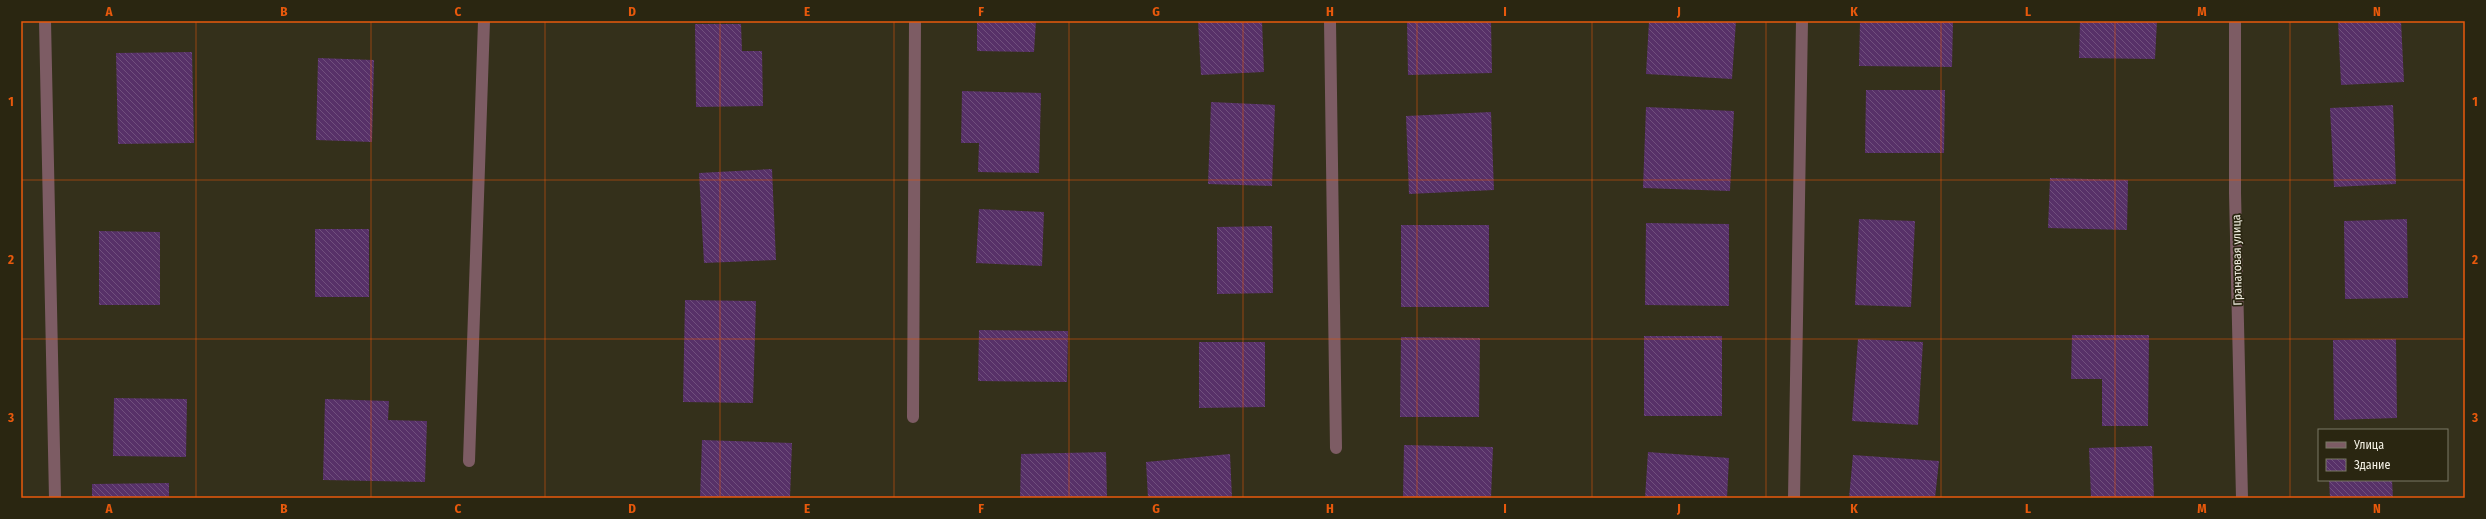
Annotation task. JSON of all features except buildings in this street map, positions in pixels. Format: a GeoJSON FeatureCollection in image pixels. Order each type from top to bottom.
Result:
{"type":"FeatureCollection","features":[{"type":"Feature","properties":{"kind":"street"},"geometry":{"type":"LineString","coordinates":[[45,21],[55,498]]}},
{"type":"Feature","properties":{"kind":"street"},"geometry":{"type":"LineString","coordinates":[[470,461],[484,21]]}},
{"type":"Feature","properties":{"kind":"street"},"geometry":{"type":"LineString","coordinates":[[913,417],[915,21]]}},
{"type":"Feature","properties":{"kind":"street"},"geometry":{"type":"LineString","coordinates":[[1330,21],[1336,448]]}},
{"type":"Feature","properties":{"kind":"street"},"geometry":{"type":"LineString","coordinates":[[1794,498],[1802,21]]}},
{"type":"Feature","properties":{"kind":"street","name":"Гранатовая улица"},"geometry":{"type":"LineString","coordinates":[[2235,21],[2235,192],[2242,498]]}}]}
